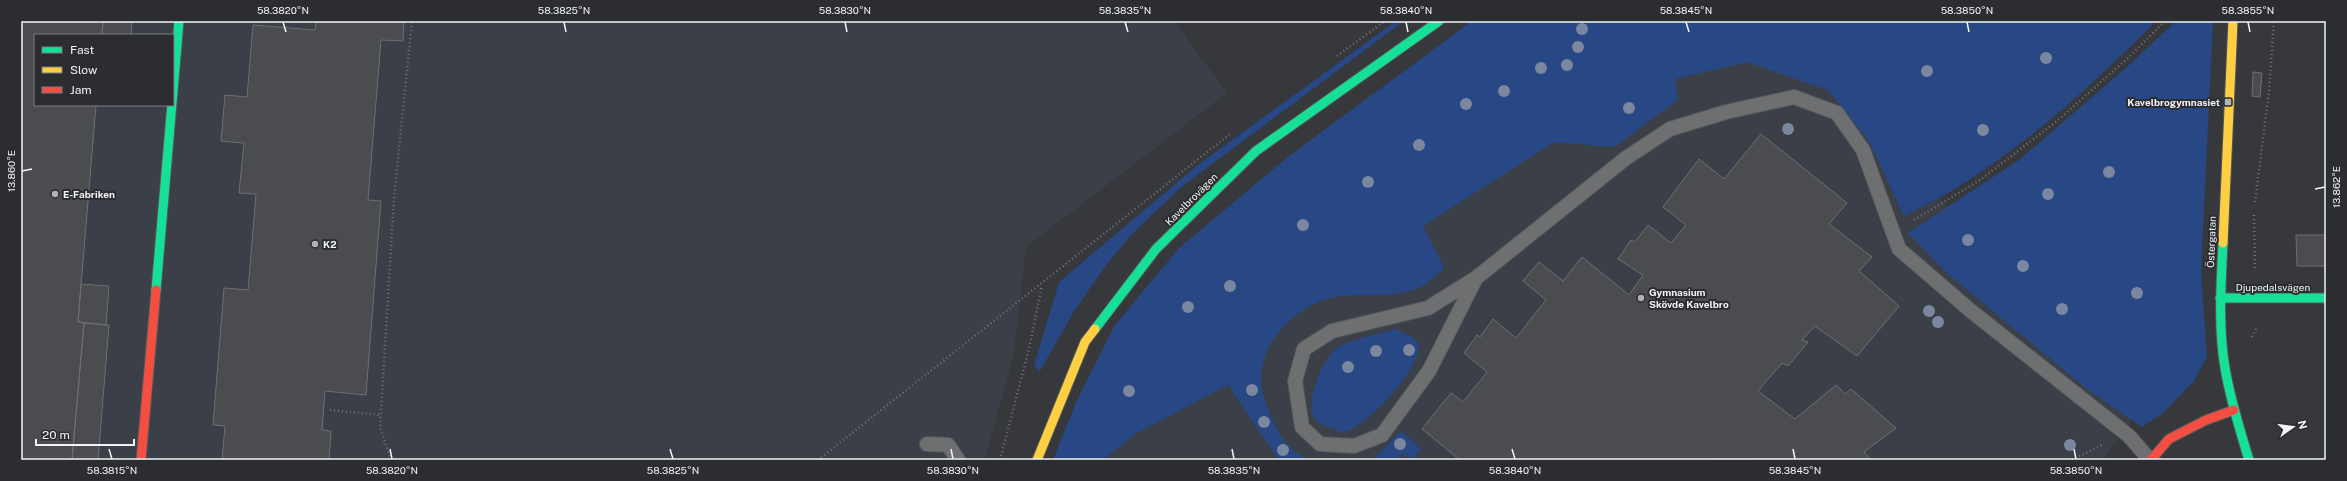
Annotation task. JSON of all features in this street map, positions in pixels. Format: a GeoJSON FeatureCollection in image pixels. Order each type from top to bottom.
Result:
{"type":"FeatureCollection","features":[{"type":"Feature","properties":{"kind":"street"},"geometry":{"type":"LineString","coordinates":[[174,79],[179,21]]}},
{"type":"Feature","properties":{"kind":"street","name":"Kavelbrovägen"},"geometry":{"type":"LineString","coordinates":[[1037,460],[1085,342],[1156,249],[1256,151],[1439,21]]}},
{"type":"Feature","properties":{"kind":"street","name":"Östergatan"},"geometry":{"type":"LineString","coordinates":[[2233,21],[2220,298],[2225,367],[2234,410],[2248,460]]}},
{"type":"Feature","properties":{"kind":"street"},"geometry":{"type":"LineString","coordinates":[[141,460],[172,106]]}},
{"type":"Feature","properties":{"kind":"street","name":"Djupedalsvägen"},"geometry":{"type":"LineString","coordinates":[[2220,298],[2326,298]]}},
{"type":"Feature","properties":{"kind":"street"},"geometry":{"type":"LineString","coordinates":[[2151,460],[2169,439],[2206,420],[2234,410]]}},
{"type":"Feature","properties":{"kind":"lane"},"geometry":{"type":"LineString","coordinates":[[1476,278],[1429,371],[1382,435],[1354,446],[1320,444],[1302,427],[1295,381],[1304,349],[1332,331],[1428,308],[1476,278],[1626,158],[1670,129],[1726,112],[1794,97],[1837,113],[1863,150],[1899,249],[1971,311],[2129,436],[2151,460]]}},
{"type":"Feature","properties":{"kind":"lane"},"geometry":{"type":"LineString","coordinates":[[927,444],[948,445],[958,460]]}},
{"type":"Feature","properties":{"kind":"path"},"geometry":{"type":"LineString","coordinates":[[391,460],[380,427],[394,198],[412,21]]}},
{"type":"Feature","properties":{"kind":"path"},"geometry":{"type":"LineString","coordinates":[[1335,58],[1385,21]]}},
{"type":"Feature","properties":{"kind":"path"},"geometry":{"type":"LineString","coordinates":[[1893,232],[1980,180],[2057,121],[2127,59],[2165,21]]}},
{"type":"Feature","properties":{"kind":"path"},"geometry":{"type":"LineString","coordinates":[[2256,276],[2254,208],[2270,91],[2274,21]]}},
{"type":"Feature","properties":{"kind":"path"},"geometry":{"type":"LineString","coordinates":[[818,460],[1234,131]]}},
{"type":"Feature","properties":{"kind":"path"},"geometry":{"type":"LineString","coordinates":[[1000,460],[1029,349],[1042,284]]}},
{"type":"Feature","properties":{"kind":"path"},"geometry":{"type":"LineString","coordinates":[[2252,344],[2252,338],[2259,322]]}},
{"type":"Feature","properties":{"kind":"path"},"geometry":{"type":"LineString","coordinates":[[330,410],[381,415]]}},
{"type":"Feature","properties":{"kind":"shaded area"},"geometry":{"type":"Polygon","coordinates":[[[21,21],[1174,21],[1227,93],[1026,247],[1014,353],[985,460],[21,460],[21,21]]]}},
{"type":"Feature","properties":{"kind":"shaded area"},"geometry":{"type":"Polygon","coordinates":[[[1396,21],[1404,21],[1180,188],[1132,234],[1106,265],[1073,313],[1040,371],[1034,366],[1059,282],[1199,164],[1396,21]]]}},
{"type":"Feature","properties":{"kind":"shaded area"},"geometry":{"type":"Polygon","coordinates":[[[1472,21],[2156,21],[2109,68],[2034,133],[1981,172],[1953,190],[1904,216],[1869,141],[1828,90],[1747,62],[1675,79],[1678,100],[1614,147],[1554,142],[1423,226],[1444,268],[1421,287],[1398,294],[1351,295],[1327,299],[1303,310],[1282,328],[1273,340],[1263,365],[1261,383],[1263,393],[1271,416],[1281,436],[1290,447],[1309,460],[1279,460],[1228,385],[1137,433],[1103,460],[1053,460],[1077,400],[1115,325],[1179,248],[1289,156],[1472,21]]]}},
{"type":"Feature","properties":{"kind":"shaded area"},"geometry":{"type":"Polygon","coordinates":[[[2176,21],[2213,21],[2201,273],[2207,357],[2194,381],[2163,413],[2142,427],[2088,390],[1948,274],[1908,233],[2019,160],[2128,66],[2176,21]]]}},
{"type":"Feature","properties":{"kind":"shaded area","name":"Gymnasium Skövde Kavelbro"},"geometry":{"type":"Polygon","coordinates":[[[1732,39],[1832,87],[2142,407],[2103,460],[1067,460],[1367,189],[1732,39]]]}},
{"type":"Feature","properties":{"kind":"shaded area"},"geometry":{"type":"Polygon","coordinates":[[[1395,329],[1414,338],[1418,344],[1418,353],[1403,380],[1391,395],[1378,409],[1352,429],[1341,432],[1319,423],[1314,417],[1312,401],[1321,370],[1332,353],[1337,348],[1349,342],[1395,329]]]}},
{"type":"Feature","properties":{"kind":"shaded area"},"geometry":{"type":"Polygon","coordinates":[[[1401,431],[1421,449],[1411,460],[1402,453],[1397,460],[1373,460],[1401,431]]]}},
{"type":"Feature","properties":{"kind":"building","name":"E-Fabriken"},"geometry":{"type":"Polygon","coordinates":[[[21,21],[103,21],[102,34],[34,34],[34,106],[96,106],[78,322],[84,323],[72,460],[21,460],[21,21]]]}},
{"type":"Feature","properties":{"kind":"building"},"geometry":{"type":"Polygon","coordinates":[[[103,21],[132,21],[131,34],[102,34],[103,21]]]}},
{"type":"Feature","properties":{"kind":"building","name":"K2"},"geometry":{"type":"Polygon","coordinates":[[[316,21],[404,21],[403,41],[381,40],[368,200],[381,201],[366,395],[325,391],[322,430],[331,431],[329,460],[222,460],[225,426],[213,425],[224,288],[248,290],[256,194],[239,193],[244,143],[221,141],[225,95],[247,97],[253,25],[315,30],[316,21]]]}},
{"type":"Feature","properties":{"kind":"building"},"geometry":{"type":"Polygon","coordinates":[[[2253,72],[2262,73],[2260,97],[2252,96],[2253,72]]]}},
{"type":"Feature","properties":{"kind":"building"},"geometry":{"type":"Polygon","coordinates":[[[1761,134],[1847,203],[1829,224],[1872,257],[1859,271],[1899,306],[1857,356],[1815,326],[1802,340],[1808,342],[1788,366],[1782,363],[1758,391],[1795,419],[1836,385],[1845,394],[1851,389],[1896,428],[1864,452],[1870,459],[1460,460],[1422,429],[1451,393],[1463,402],[1487,372],[1464,353],[1477,335],[1480,337],[1493,319],[1516,338],[1546,300],[1523,281],[1539,262],[1563,281],[1582,257],[1629,295],[1643,275],[1618,259],[1631,240],[1635,242],[1648,225],[1671,243],[1686,225],[1663,207],[1699,159],[1724,179],[1761,134]]]}},
{"type":"Feature","properties":{"kind":"building"},"geometry":{"type":"Polygon","coordinates":[[[2296,235],[2326,235],[2326,266],[2297,266],[2296,235]]]}},
{"type":"Feature","properties":{"kind":"building"},"geometry":{"type":"Polygon","coordinates":[[[81,284],[109,286],[106,325],[78,322],[81,284]]]}},
{"type":"Feature","properties":{"kind":"building"},"geometry":{"type":"Polygon","coordinates":[[[84,323],[109,325],[98,460],[72,460],[84,323]]]}},
{"type":"Feature","properties":{"kind":"traffic: fast"},"geometry":{"type":"LineString","coordinates":[[174,79],[179,21]]}},
{"type":"Feature","properties":{"kind":"traffic: fast"},"geometry":{"type":"LineString","coordinates":[[1095,329],[1156,249],[1256,151],[1439,21]]}},
{"type":"Feature","properties":{"kind":"traffic: fast"},"geometry":{"type":"LineString","coordinates":[[156,290],[172,106]]}},
{"type":"Feature","properties":{"kind":"traffic: fast"},"geometry":{"type":"LineString","coordinates":[[2223,243],[2221,274],[2221,337],[2230,391],[2249,460]]}},
{"type":"Feature","properties":{"kind":"traffic: fast"},"geometry":{"type":"LineString","coordinates":[[2220,298],[2326,298]]}},
{"type":"Feature","properties":{"kind":"traffic: slow"},"geometry":{"type":"LineString","coordinates":[[2223,243],[2233,21]]}},
{"type":"Feature","properties":{"kind":"traffic: slow"},"geometry":{"type":"LineString","coordinates":[[1037,460],[1085,342],[1095,329]]}},
{"type":"Feature","properties":{"kind":"traffic: jam"},"geometry":{"type":"LineString","coordinates":[[141,460],[156,290]]}},
{"type":"Feature","properties":{"kind":"traffic: jam"},"geometry":{"type":"LineString","coordinates":[[2151,460],[2169,439],[2206,420],[2234,410]]}},
{"type":"Feature","properties":{"kind":"place","name":"Kavelbrogymnasiet"},"geometry":{"type":"Point","coordinates":[2228,102]}},
{"type":"Feature","properties":{"kind":"place","name":"E-Fabriken"},"geometry":{"type":"Point","coordinates":[55,194]}},
{"type":"Feature","properties":{"kind":"place","name":"K2"},"geometry":{"type":"Point","coordinates":[315,244]}},
{"type":"Feature","properties":{"kind":"place","name":"Gymnasium Skövde Kavelbro"},"geometry":{"type":"Point","coordinates":[1641,298]}}]}
